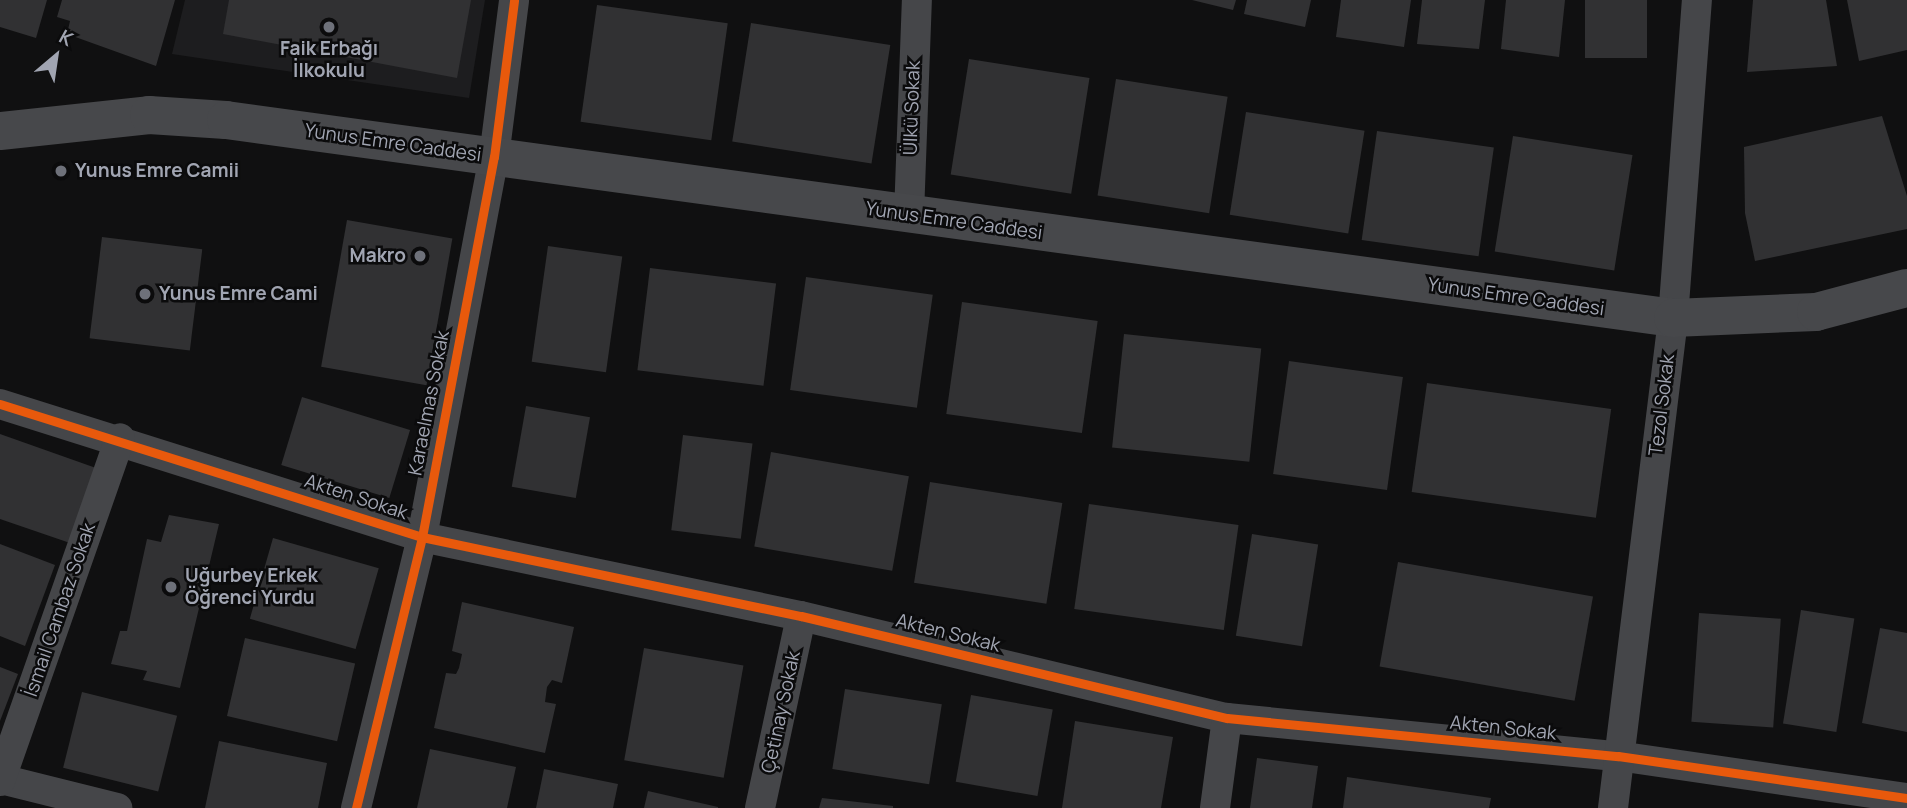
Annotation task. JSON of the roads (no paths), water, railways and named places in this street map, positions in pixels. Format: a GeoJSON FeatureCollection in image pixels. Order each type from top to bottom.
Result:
{"type":"FeatureCollection","features":[{"type":"Feature","properties":{"kind":"main road","name":"Yunus Emre Caddesi"},"geometry":{"type":"LineString","coordinates":[[0,131],[149,115],[226,120],[1673,318],[1815,312],[1907,288]]}},
{"type":"Feature","properties":{"kind":"street","name":"Karaelmas Sokak"},"geometry":{"type":"LineString","coordinates":[[356,808],[422,537],[494,157],[514,0]]}},
{"type":"Feature","properties":{"kind":"street","name":"Ülkü Sokak"},"geometry":{"type":"LineString","coordinates":[[909,215],[917,0]]}},
{"type":"Feature","properties":{"kind":"street","name":"Tezol Sokak"},"geometry":{"type":"LineString","coordinates":[[1613,808],[1673,318],[1697,0]]}},
{"type":"Feature","properties":{"kind":"street","name":"Akten Sokak"},"geometry":{"type":"LineString","coordinates":[[0,404],[120,439],[422,537],[801,616],[1227,718],[1618,756],[1907,798]]}},
{"type":"Feature","properties":{"kind":"street","name":"İsmail Cambaz Sokak"},"geometry":{"type":"LineString","coordinates":[[1,780],[120,439]]}},
{"type":"Feature","properties":{"kind":"street","name":"Çetinay Sokak"},"geometry":{"type":"LineString","coordinates":[[760,808],[801,616]]}},
{"type":"Feature","properties":{"kind":"street"},"geometry":{"type":"LineString","coordinates":[[1215,808],[1227,718]]}},
{"type":"Feature","properties":{"kind":"street"},"geometry":{"type":"LineString","coordinates":[[1,780],[117,808]]}},
{"type":"Feature","properties":{"kind":"place","name":"Faik Erbağı İlkokulu"},"geometry":{"type":"Point","coordinates":[329,27]}},
{"type":"Feature","properties":{"kind":"place","name":"Yunus Emre Camii"},"geometry":{"type":"Point","coordinates":[61,171]}},
{"type":"Feature","properties":{"kind":"place","name":"Makro"},"geometry":{"type":"Point","coordinates":[420,256]}},
{"type":"Feature","properties":{"kind":"place","name":"Yunus Emre Cami"},"geometry":{"type":"Point","coordinates":[145,294]}},
{"type":"Feature","properties":{"kind":"place","name":"Uğurbey Erkek Öğrenci Yurdu"},"geometry":{"type":"Point","coordinates":[171,587]}}]}
